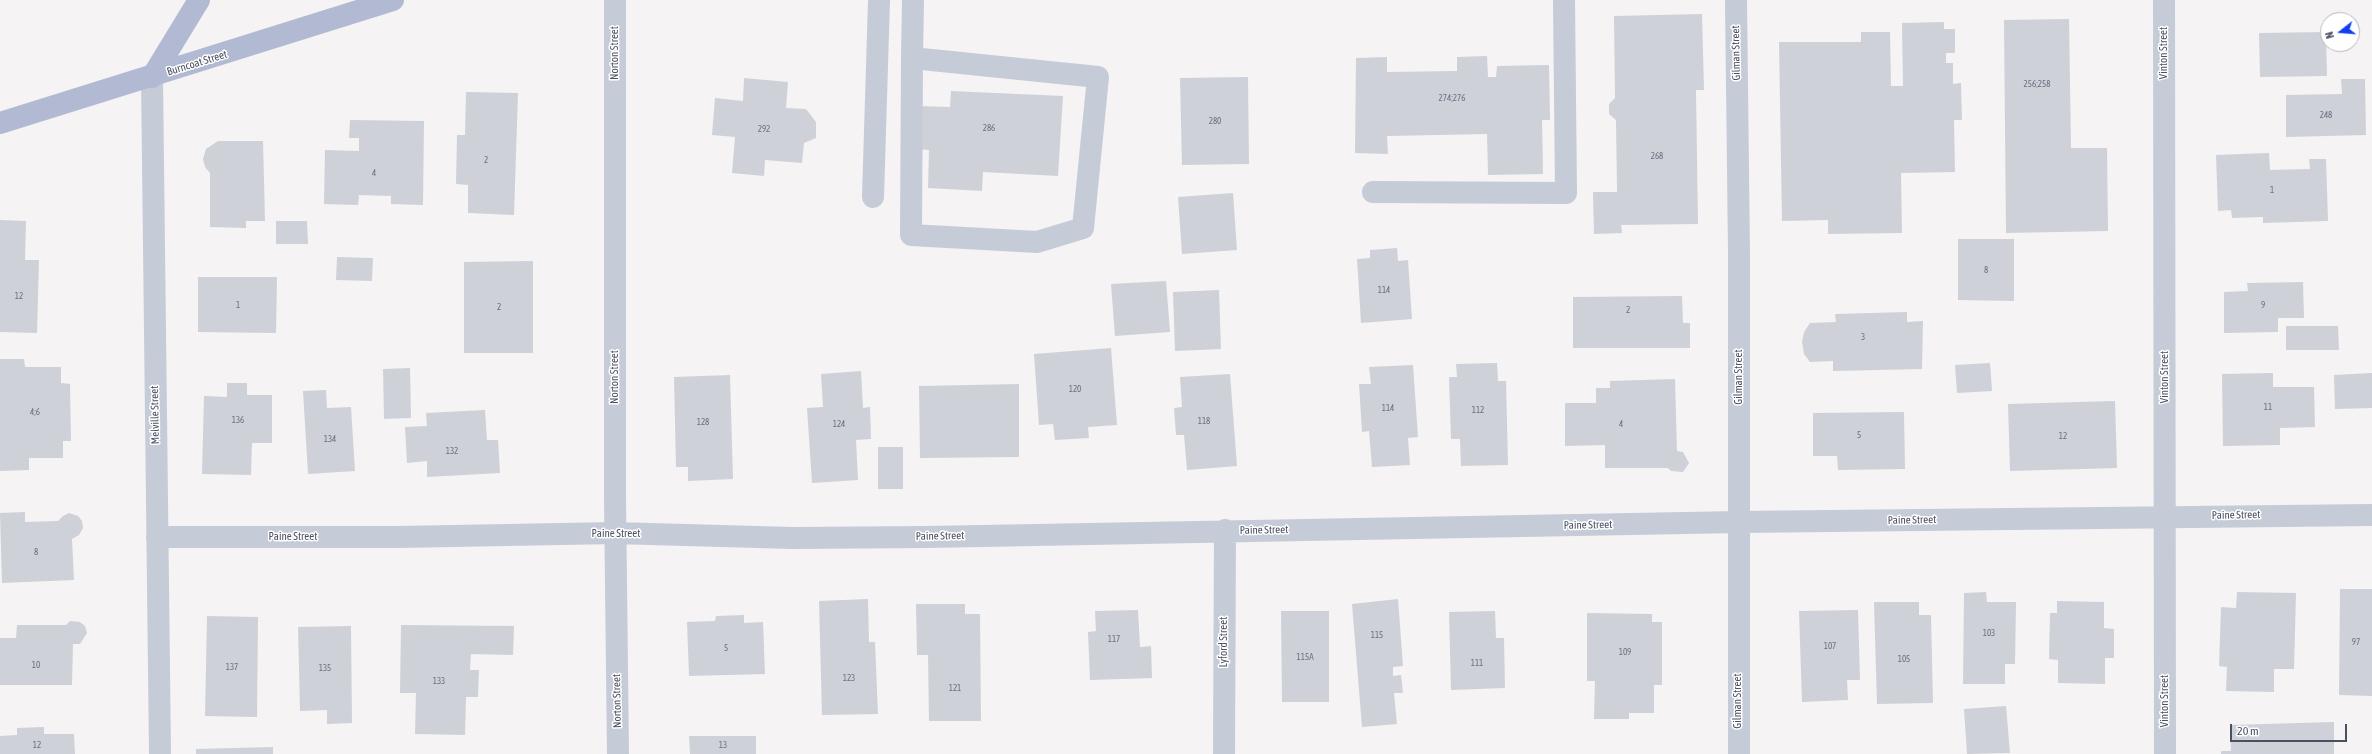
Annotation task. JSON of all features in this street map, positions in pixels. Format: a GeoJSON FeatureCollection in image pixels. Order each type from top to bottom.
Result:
{"type":"FeatureCollection","features":[{"type":"Feature","properties":{"kind":"main road"},"geometry":{"type":"LineString","coordinates":[[152,77],[199,0]]}},
{"type":"Feature","properties":{"kind":"main road","name":"Burncoat Street"},"geometry":{"type":"LineString","coordinates":[[0,123],[152,77],[393,0]]}},
{"type":"Feature","properties":{"kind":"street","name":"Norton Street"},"geometry":{"type":"LineString","coordinates":[[615,0],[615,533],[618,754]]}},
{"type":"Feature","properties":{"kind":"street"},"geometry":{"type":"LineString","coordinates":[[873,197],[879,0]]}},
{"type":"Feature","properties":{"kind":"street"},"geometry":{"type":"LineString","coordinates":[[912,58],[1098,77],[1082,228],[1037,242],[911,235],[912,58],[913,0]]}},
{"type":"Feature","properties":{"kind":"street"},"geometry":{"type":"LineString","coordinates":[[1373,192],[1566,193],[1564,0]]}},
{"type":"Feature","properties":{"kind":"street","name":"Gilman Street"},"geometry":{"type":"LineString","coordinates":[[1736,0],[1739,522],[1738,754]]}},
{"type":"Feature","properties":{"kind":"street","name":"Vinton Street"},"geometry":{"type":"LineString","coordinates":[[2164,0],[2166,516],[2165,754]]}},
{"type":"Feature","properties":{"kind":"street","name":"Melville Street"},"geometry":{"type":"LineString","coordinates":[[152,77],[160,754]]}},
{"type":"Feature","properties":{"kind":"street","name":"Paine Street"},"geometry":{"type":"LineString","coordinates":[[157,537],[398,537],[615,533],[793,538],[1739,522],[2372,514]]}},
{"type":"Feature","properties":{"kind":"street","name":"Lyford Street"},"geometry":{"type":"LineString","coordinates":[[1224,754],[1225,530]]}},
{"type":"Feature","properties":{"kind":"building"},"geometry":{"type":"Polygon","coordinates":[[[1702,14],[1704,90],[1696,90],[1698,224],[1621,225],[1622,233],[1594,234],[1593,192],[1617,192],[1616,120],[1609,114],[1609,104],[1615,98],[1614,16],[1702,14]]]}},
{"type":"Feature","properties":{"kind":"building"},"geometry":{"type":"Polygon","coordinates":[[[2069,19],[2071,148],[2107,148],[2108,231],[2006,233],[2004,20],[2069,19]]]}},
{"type":"Feature","properties":{"kind":"building"},"geometry":{"type":"Polygon","coordinates":[[[1944,22],[1944,29],[1955,29],[1955,53],[1946,53],[1946,63],[1953,63],[1953,84],[1961,83],[1962,120],[1954,120],[1955,172],[1901,173],[1902,233],[1828,234],[1828,220],[1782,221],[1779,42],[1861,42],[1861,32],[1890,32],[1891,86],[1903,86],[1902,23],[1944,22]]]}},
{"type":"Feature","properties":{"kind":"building"},"geometry":{"type":"Polygon","coordinates":[[[2320,32],[2320,52],[2326,52],[2327,76],[2260,77],[2259,33],[2320,32]]]}},
{"type":"Feature","properties":{"kind":"building"},"geometry":{"type":"Polygon","coordinates":[[[1487,56],[1488,77],[1496,77],[1497,66],[1549,65],[1550,120],[1542,120],[1543,174],[1488,175],[1487,134],[1387,136],[1388,154],[1355,153],[1356,58],[1387,57],[1387,72],[1457,71],[1457,57],[1487,56]]]}},
{"type":"Feature","properties":{"kind":"building"},"geometry":{"type":"Polygon","coordinates":[[[1248,77],[1249,164],[1182,165],[1180,78],[1248,77]]]}},
{"type":"Feature","properties":{"kind":"building"},"geometry":{"type":"Polygon","coordinates":[[[744,78],[788,82],[786,108],[806,109],[816,122],[816,138],[804,143],[802,163],[765,160],[764,176],[732,173],[735,137],[712,135],[715,98],[743,101],[744,78]]]}},
{"type":"Feature","properties":{"kind":"building"},"geometry":{"type":"Polygon","coordinates":[[[2341,79],[2365,79],[2366,135],[2286,137],[2286,95],[2342,94],[2341,79]]]}},
{"type":"Feature","properties":{"kind":"building"},"geometry":{"type":"Polygon","coordinates":[[[951,91],[1063,96],[1058,176],[983,172],[982,191],[928,188],[929,150],[916,149],[918,106],[950,107],[951,91]]]}},
{"type":"Feature","properties":{"kind":"building"},"geometry":{"type":"Polygon","coordinates":[[[466,92],[518,93],[514,215],[468,213],[468,185],[456,184],[457,135],[465,135],[466,92]]]}},
{"type":"Feature","properties":{"kind":"building"},"geometry":{"type":"Polygon","coordinates":[[[350,120],[424,121],[423,205],[391,204],[391,196],[359,195],[358,205],[324,204],[325,150],[359,151],[359,138],[349,138],[350,120]]]}},
{"type":"Feature","properties":{"kind":"building"},"geometry":{"type":"Polygon","coordinates":[[[218,141],[263,141],[265,221],[246,221],[246,228],[210,227],[210,173],[205,167],[203,159],[206,149],[218,141]]]}},
{"type":"Feature","properties":{"kind":"building"},"geometry":{"type":"Polygon","coordinates":[[[2269,153],[2270,170],[2310,169],[2309,159],[2326,159],[2328,221],[2263,223],[2263,217],[2232,218],[2231,210],[2218,211],[2216,155],[2269,153]]]}},
{"type":"Feature","properties":{"kind":"building"},"geometry":{"type":"Polygon","coordinates":[[[1233,193],[1237,250],[1182,254],[1178,197],[1233,193]]]}},
{"type":"Feature","properties":{"kind":"building"},"geometry":{"type":"Polygon","coordinates":[[[0,220],[26,221],[25,260],[39,260],[37,333],[0,332],[0,220]]]}},
{"type":"Feature","properties":{"kind":"building"},"geometry":{"type":"Polygon","coordinates":[[[276,221],[307,221],[308,244],[276,244],[276,221]]]}},
{"type":"Feature","properties":{"kind":"building"},"geometry":{"type":"Polygon","coordinates":[[[1958,239],[2014,239],[2014,301],[1958,300],[1958,239]]]}},
{"type":"Feature","properties":{"kind":"building"},"geometry":{"type":"Polygon","coordinates":[[[1397,248],[1398,261],[1408,260],[1412,319],[1361,323],[1357,259],[1370,258],[1370,250],[1397,248]]]}},
{"type":"Feature","properties":{"kind":"building"},"geometry":{"type":"Polygon","coordinates":[[[337,257],[373,258],[372,281],[336,280],[337,257]]]}},
{"type":"Feature","properties":{"kind":"building"},"geometry":{"type":"Polygon","coordinates":[[[533,261],[533,353],[464,353],[464,262],[533,261]]]}},
{"type":"Feature","properties":{"kind":"building"},"geometry":{"type":"Polygon","coordinates":[[[198,277],[277,277],[276,333],[198,332],[198,277]]]}},
{"type":"Feature","properties":{"kind":"building"},"geometry":{"type":"Polygon","coordinates":[[[1166,281],[1170,332],[1115,336],[1111,284],[1166,281]]]}},
{"type":"Feature","properties":{"kind":"building"},"geometry":{"type":"Polygon","coordinates":[[[2303,282],[2304,318],[2278,318],[2278,332],[2224,333],[2224,292],[2248,291],[2247,283],[2303,282]]]}},
{"type":"Feature","properties":{"kind":"building"},"geometry":{"type":"Polygon","coordinates":[[[1219,290],[1221,349],[1175,351],[1173,292],[1219,290]]]}},
{"type":"Feature","properties":{"kind":"building"},"geometry":{"type":"Polygon","coordinates":[[[1682,296],[1683,323],[1690,323],[1690,348],[1573,348],[1573,297],[1682,296]]]}},
{"type":"Feature","properties":{"kind":"building"},"geometry":{"type":"Polygon","coordinates":[[[1907,312],[1907,322],[1923,321],[1922,369],[1833,371],[1833,361],[1810,362],[1804,354],[1802,342],[1804,332],[1810,323],[1836,322],[1835,314],[1907,312]]]}},
{"type":"Feature","properties":{"kind":"building"},"geometry":{"type":"Polygon","coordinates":[[[2286,326],[2338,326],[2339,350],[2286,350],[2286,326]]]}},
{"type":"Feature","properties":{"kind":"building"},"geometry":{"type":"Polygon","coordinates":[[[1111,348],[1117,425],[1088,427],[1089,438],[1055,440],[1053,424],[1039,425],[1034,354],[1111,348]]]}},
{"type":"Feature","properties":{"kind":"building"},"geometry":{"type":"Polygon","coordinates":[[[0,359],[24,359],[25,367],[61,367],[61,383],[70,384],[71,441],[63,441],[63,458],[29,458],[29,470],[0,471],[0,359]]]}},
{"type":"Feature","properties":{"kind":"building"},"geometry":{"type":"Polygon","coordinates":[[[1497,363],[1498,381],[1506,381],[1508,465],[1461,466],[1460,439],[1451,439],[1449,377],[1457,377],[1456,364],[1497,363]]]}},
{"type":"Feature","properties":{"kind":"building"},"geometry":{"type":"Polygon","coordinates":[[[1990,363],[1992,391],[1957,393],[1955,365],[1990,363]]]}},
{"type":"Feature","properties":{"kind":"building"},"geometry":{"type":"Polygon","coordinates":[[[1413,365],[1418,437],[1408,438],[1410,465],[1372,467],[1369,431],[1362,432],[1359,384],[1371,384],[1369,367],[1413,365]]]}},
{"type":"Feature","properties":{"kind":"building"},"geometry":{"type":"Polygon","coordinates":[[[410,368],[411,418],[384,419],[383,369],[410,368]]]}},
{"type":"Feature","properties":{"kind":"building"},"geometry":{"type":"Polygon","coordinates":[[[861,371],[863,408],[870,407],[871,439],[856,440],[858,480],[812,483],[807,408],[823,407],[821,374],[861,371]]]}},
{"type":"Feature","properties":{"kind":"building"},"geometry":{"type":"Polygon","coordinates":[[[2273,373],[2273,387],[2314,387],[2315,427],[2280,428],[2280,445],[2223,446],[2222,374],[2273,373]]]}},
{"type":"Feature","properties":{"kind":"building"},"geometry":{"type":"Polygon","coordinates":[[[2372,373],[2372,408],[2335,409],[2334,375],[2372,373]]]}},
{"type":"Feature","properties":{"kind":"building"},"geometry":{"type":"Polygon","coordinates":[[[1230,374],[1237,466],[1187,470],[1184,435],[1176,435],[1174,408],[1182,407],[1180,377],[1230,374]]]}},
{"type":"Feature","properties":{"kind":"building"},"geometry":{"type":"Polygon","coordinates":[[[730,375],[733,479],[688,481],[688,467],[676,467],[674,377],[730,375]]]}},
{"type":"Feature","properties":{"kind":"building"},"geometry":{"type":"Polygon","coordinates":[[[1675,379],[1677,451],[1683,452],[1689,463],[1683,472],[1671,471],[1668,468],[1605,468],[1605,445],[1565,446],[1565,403],[1596,403],[1596,388],[1610,388],[1610,381],[1675,379]]]}},
{"type":"Feature","properties":{"kind":"building"},"geometry":{"type":"Polygon","coordinates":[[[227,383],[247,383],[247,395],[272,395],[272,443],[252,443],[251,475],[202,474],[204,396],[227,397],[227,383]]]}},
{"type":"Feature","properties":{"kind":"building"},"geometry":{"type":"Polygon","coordinates":[[[1019,384],[1019,457],[920,458],[919,386],[1019,384]]]}},
{"type":"Feature","properties":{"kind":"building"},"geometry":{"type":"Polygon","coordinates":[[[326,390],[327,408],[351,407],[355,471],[308,474],[303,391],[326,390]]]}},
{"type":"Feature","properties":{"kind":"building"},"geometry":{"type":"Polygon","coordinates":[[[2115,401],[2117,468],[2010,471],[2008,404],[2115,401]]]}},
{"type":"Feature","properties":{"kind":"building"},"geometry":{"type":"Polygon","coordinates":[[[485,410],[487,440],[498,440],[500,473],[427,477],[427,461],[407,463],[405,427],[427,426],[426,413],[485,410]]]}},
{"type":"Feature","properties":{"kind":"building"},"geometry":{"type":"Polygon","coordinates":[[[1904,412],[1905,469],[1838,470],[1837,456],[1813,456],[1813,413],[1904,412]]]}},
{"type":"Feature","properties":{"kind":"building"},"geometry":{"type":"Polygon","coordinates":[[[878,447],[903,447],[903,489],[878,489],[878,447]]]}},
{"type":"Feature","properties":{"kind":"building"},"geometry":{"type":"Polygon","coordinates":[[[25,512],[25,522],[58,521],[69,513],[78,516],[82,521],[83,528],[79,535],[72,539],[74,580],[2,583],[0,513],[25,512]]]}},
{"type":"Feature","properties":{"kind":"building"},"geometry":{"type":"Polygon","coordinates":[[[2340,589],[2372,589],[2372,696],[2339,695],[2340,589]]]}},
{"type":"Feature","properties":{"kind":"building"},"geometry":{"type":"Polygon","coordinates":[[[1986,592],[1987,602],[2016,602],[2015,664],[2005,664],[2005,684],[1963,684],[1964,593],[1986,592]]]}},
{"type":"Feature","properties":{"kind":"building"},"geometry":{"type":"Polygon","coordinates":[[[2237,592],[2296,593],[2294,669],[2274,669],[2274,692],[2226,691],[2227,667],[2219,666],[2221,607],[2236,608],[2237,592]]]}},
{"type":"Feature","properties":{"kind":"building"},"geometry":{"type":"Polygon","coordinates":[[[868,599],[869,642],[875,642],[878,714],[822,715],[819,601],[868,599]]]}},
{"type":"Feature","properties":{"kind":"building"},"geometry":{"type":"Polygon","coordinates":[[[1398,599],[1403,666],[1393,667],[1393,676],[1401,675],[1403,693],[1394,693],[1397,724],[1362,727],[1352,604],[1398,599]]]}},
{"type":"Feature","properties":{"kind":"building"},"geometry":{"type":"Polygon","coordinates":[[[2057,601],[2104,602],[2104,628],[2114,629],[2114,658],[2105,658],[2105,684],[2058,683],[2058,660],[2049,659],[2050,613],[2057,613],[2057,601]]]}},
{"type":"Feature","properties":{"kind":"building"},"geometry":{"type":"Polygon","coordinates":[[[1874,602],[1919,602],[1919,615],[1931,615],[1933,703],[1877,704],[1874,602]]]}},
{"type":"Feature","properties":{"kind":"building"},"geometry":{"type":"Polygon","coordinates":[[[916,604],[965,604],[965,614],[980,614],[981,721],[929,721],[928,655],[917,655],[916,604]]]}},
{"type":"Feature","properties":{"kind":"building"},"geometry":{"type":"Polygon","coordinates":[[[1138,610],[1140,647],[1151,646],[1152,678],[1090,680],[1088,632],[1096,631],[1095,611],[1138,610]]]}},
{"type":"Feature","properties":{"kind":"building"},"geometry":{"type":"Polygon","coordinates":[[[1858,610],[1860,680],[1847,680],[1848,700],[1802,702],[1799,611],[1858,610]]]}},
{"type":"Feature","properties":{"kind":"building"},"geometry":{"type":"Polygon","coordinates":[[[1281,611],[1329,611],[1329,702],[1282,702],[1281,611]]]}},
{"type":"Feature","properties":{"kind":"building"},"geometry":{"type":"Polygon","coordinates":[[[1495,611],[1496,638],[1504,638],[1505,688],[1451,690],[1449,612],[1495,611]]]}},
{"type":"Feature","properties":{"kind":"building"},"geometry":{"type":"Polygon","coordinates":[[[1587,613],[1652,614],[1652,622],[1662,622],[1662,685],[1654,685],[1654,713],[1629,713],[1629,719],[1594,719],[1595,681],[1587,681],[1587,613]]]}},
{"type":"Feature","properties":{"kind":"building"},"geometry":{"type":"Polygon","coordinates":[[[744,615],[744,623],[763,622],[765,674],[689,676],[687,622],[715,621],[716,616],[744,615]]]}},
{"type":"Feature","properties":{"kind":"building"},"geometry":{"type":"Polygon","coordinates":[[[207,616],[258,617],[257,717],[205,716],[207,616]]]}},
{"type":"Feature","properties":{"kind":"building"},"geometry":{"type":"Polygon","coordinates":[[[70,621],[80,622],[85,626],[87,633],[80,644],[73,644],[72,685],[0,685],[0,638],[16,638],[17,625],[66,625],[70,621]]]}},
{"type":"Feature","properties":{"kind":"building"},"geometry":{"type":"Polygon","coordinates":[[[401,625],[514,626],[513,655],[471,654],[470,670],[479,670],[478,697],[466,697],[465,735],[415,734],[416,693],[400,693],[401,625]]]}},
{"type":"Feature","properties":{"kind":"building"},"geometry":{"type":"Polygon","coordinates":[[[351,626],[352,723],[327,724],[327,710],[300,711],[298,627],[351,626]]]}},
{"type":"Feature","properties":{"kind":"building"},"geometry":{"type":"Polygon","coordinates":[[[2006,706],[2010,753],[1967,754],[1964,709],[2006,706]]]}},
{"type":"Feature","properties":{"kind":"building"},"geometry":{"type":"Polygon","coordinates":[[[2334,722],[2334,754],[2221,754],[2221,751],[2231,751],[2230,725],[2334,722]]]}},
{"type":"Feature","properties":{"kind":"building"},"geometry":{"type":"Polygon","coordinates":[[[44,727],[44,734],[74,734],[75,754],[0,754],[0,736],[17,735],[17,728],[44,727]]]}},
{"type":"Feature","properties":{"kind":"building"},"geometry":{"type":"Polygon","coordinates":[[[689,736],[756,736],[756,754],[690,754],[689,736]]]}},
{"type":"Feature","properties":{"kind":"building"},"geometry":{"type":"Polygon","coordinates":[[[273,747],[273,754],[196,754],[196,749],[273,747]]]}}]}
